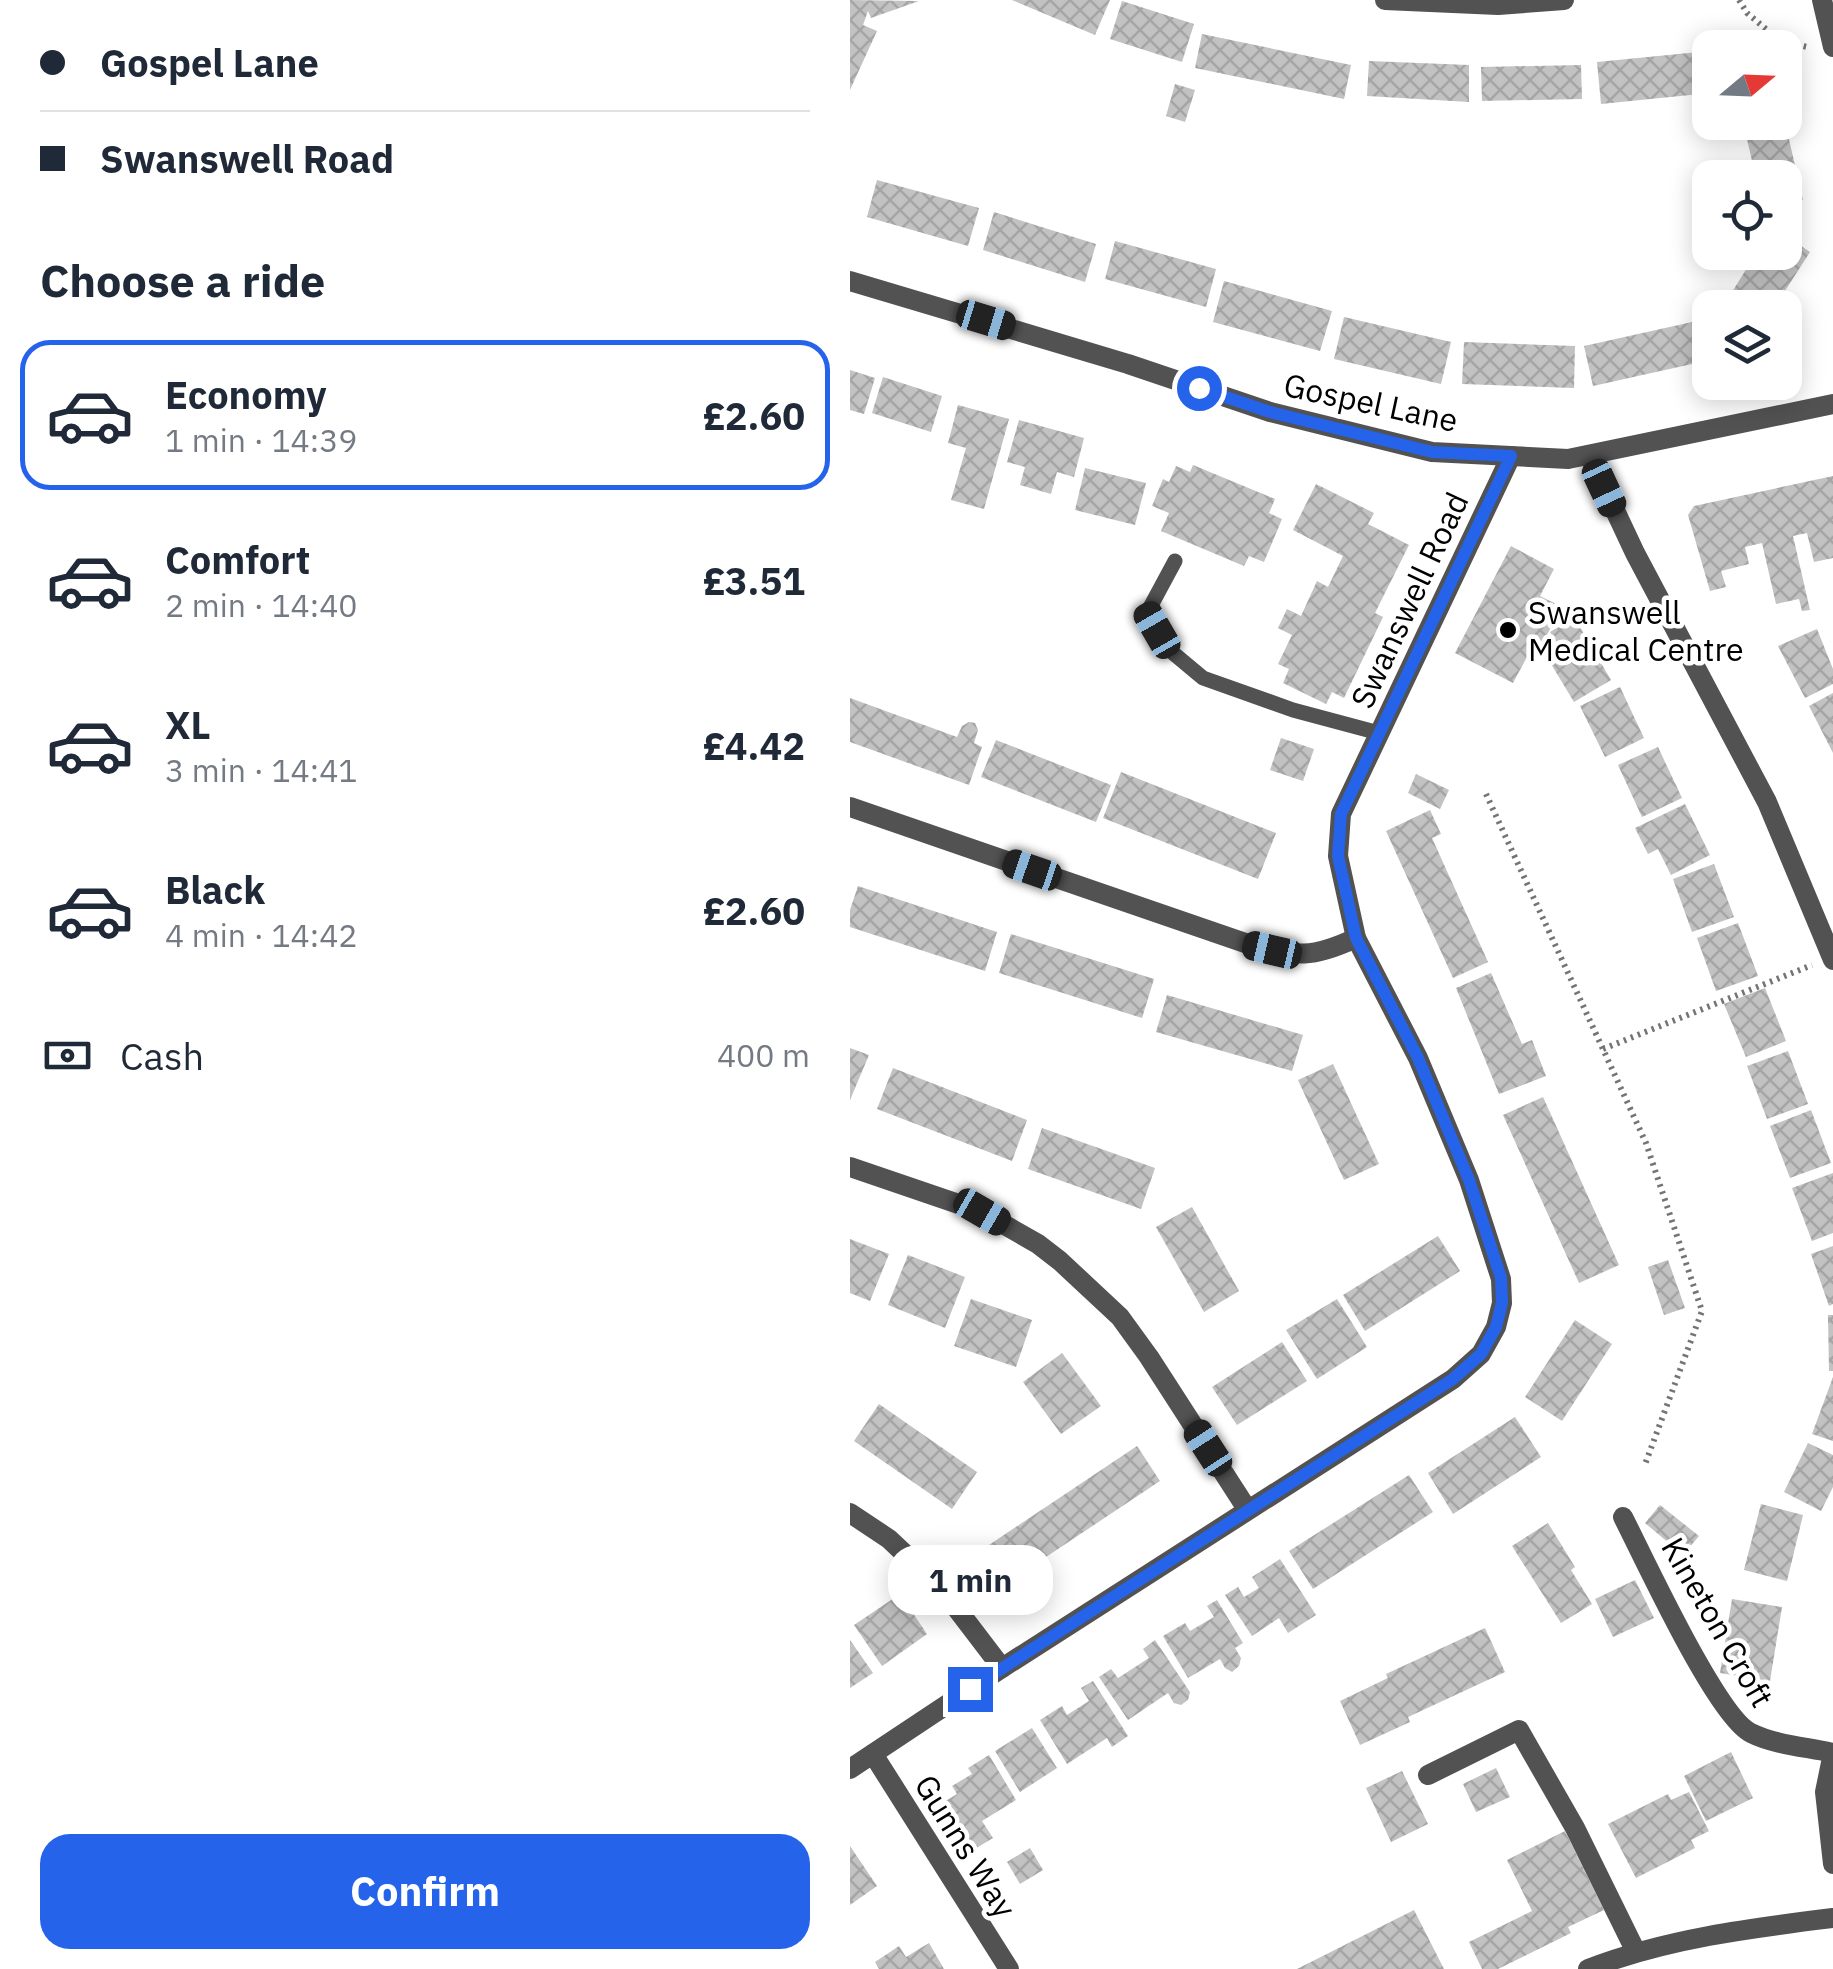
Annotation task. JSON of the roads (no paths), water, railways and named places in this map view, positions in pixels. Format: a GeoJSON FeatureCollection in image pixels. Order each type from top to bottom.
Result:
{"type":"FeatureCollection","features":[{"type":"Feature","properties":{"kind":"street"},"geometry":{"type":"LineString","coordinates":[[1385,0],[1498,5],[1564,0]]}},
{"type":"Feature","properties":{"kind":"street"},"geometry":{"type":"LineString","coordinates":[[1822,0],[1833,45]]}},
{"type":"Feature","properties":{"kind":"street","name":"Gospel Lane"},"geometry":{"type":"LineString","coordinates":[[850,281],[1128,364],[1270,412],[1432,452],[1568,459],[1833,404]]}},
{"type":"Feature","properties":{"kind":"street"},"geometry":{"type":"LineString","coordinates":[[1589,455],[1635,553],[1767,802],[1832,958]]}},
{"type":"Feature","properties":{"kind":"street","name":"Swanswell Road"},"geometry":{"type":"LineString","coordinates":[[850,1768],[1453,1379],[1481,1354],[1496,1327],[1502,1303],[1495,1254],[1418,1058],[1356,938],[1338,856],[1341,814],[1511,456]]}},
{"type":"Feature","properties":{"kind":"street"},"geometry":{"type":"LineString","coordinates":[[850,807],[1251,945],[1293,955],[1328,951],[1356,938]]}},
{"type":"Feature","properties":{"kind":"street"},"geometry":{"type":"LineString","coordinates":[[850,1166],[982,1212],[1060,1261],[1120,1317],[1247,1510]]}},
{"type":"Feature","properties":{"kind":"street"},"geometry":{"type":"LineString","coordinates":[[850,1513],[889,1538],[941,1588],[1002,1668]]}},
{"type":"Feature","properties":{"kind":"street","name":"Kineton Croft"},"geometry":{"type":"LineString","coordinates":[[1623,1516],[1683,1634],[1730,1715],[1748,1732],[1833,1753]]}},
{"type":"Feature","properties":{"kind":"street"},"geometry":{"type":"LineString","coordinates":[[1428,1775],[1520,1730],[1575,1828],[1631,1958]]}},
{"type":"Feature","properties":{"kind":"street"},"geometry":{"type":"LineString","coordinates":[[1833,1753],[1825,1792],[1833,1864]]}},
{"type":"Feature","properties":{"kind":"street","name":"Gunns Way"},"geometry":{"type":"LineString","coordinates":[[873,1754],[1008,1969]]}},
{"type":"Feature","properties":{"kind":"street"},"geometry":{"type":"LineString","coordinates":[[1588,1969],[1759,1927],[1833,1918]]}},
{"type":"Feature","properties":{"kind":"lane"},"geometry":{"type":"LineString","coordinates":[[1175,561],[1147,612],[1167,648],[1203,678],[1293,710],[1378,734]]}},
{"type":"Feature","properties":{"kind":"place","name":"Swanswell Medical Centre"},"geometry":{"type":"Point","coordinates":[1508,630]}}]}
